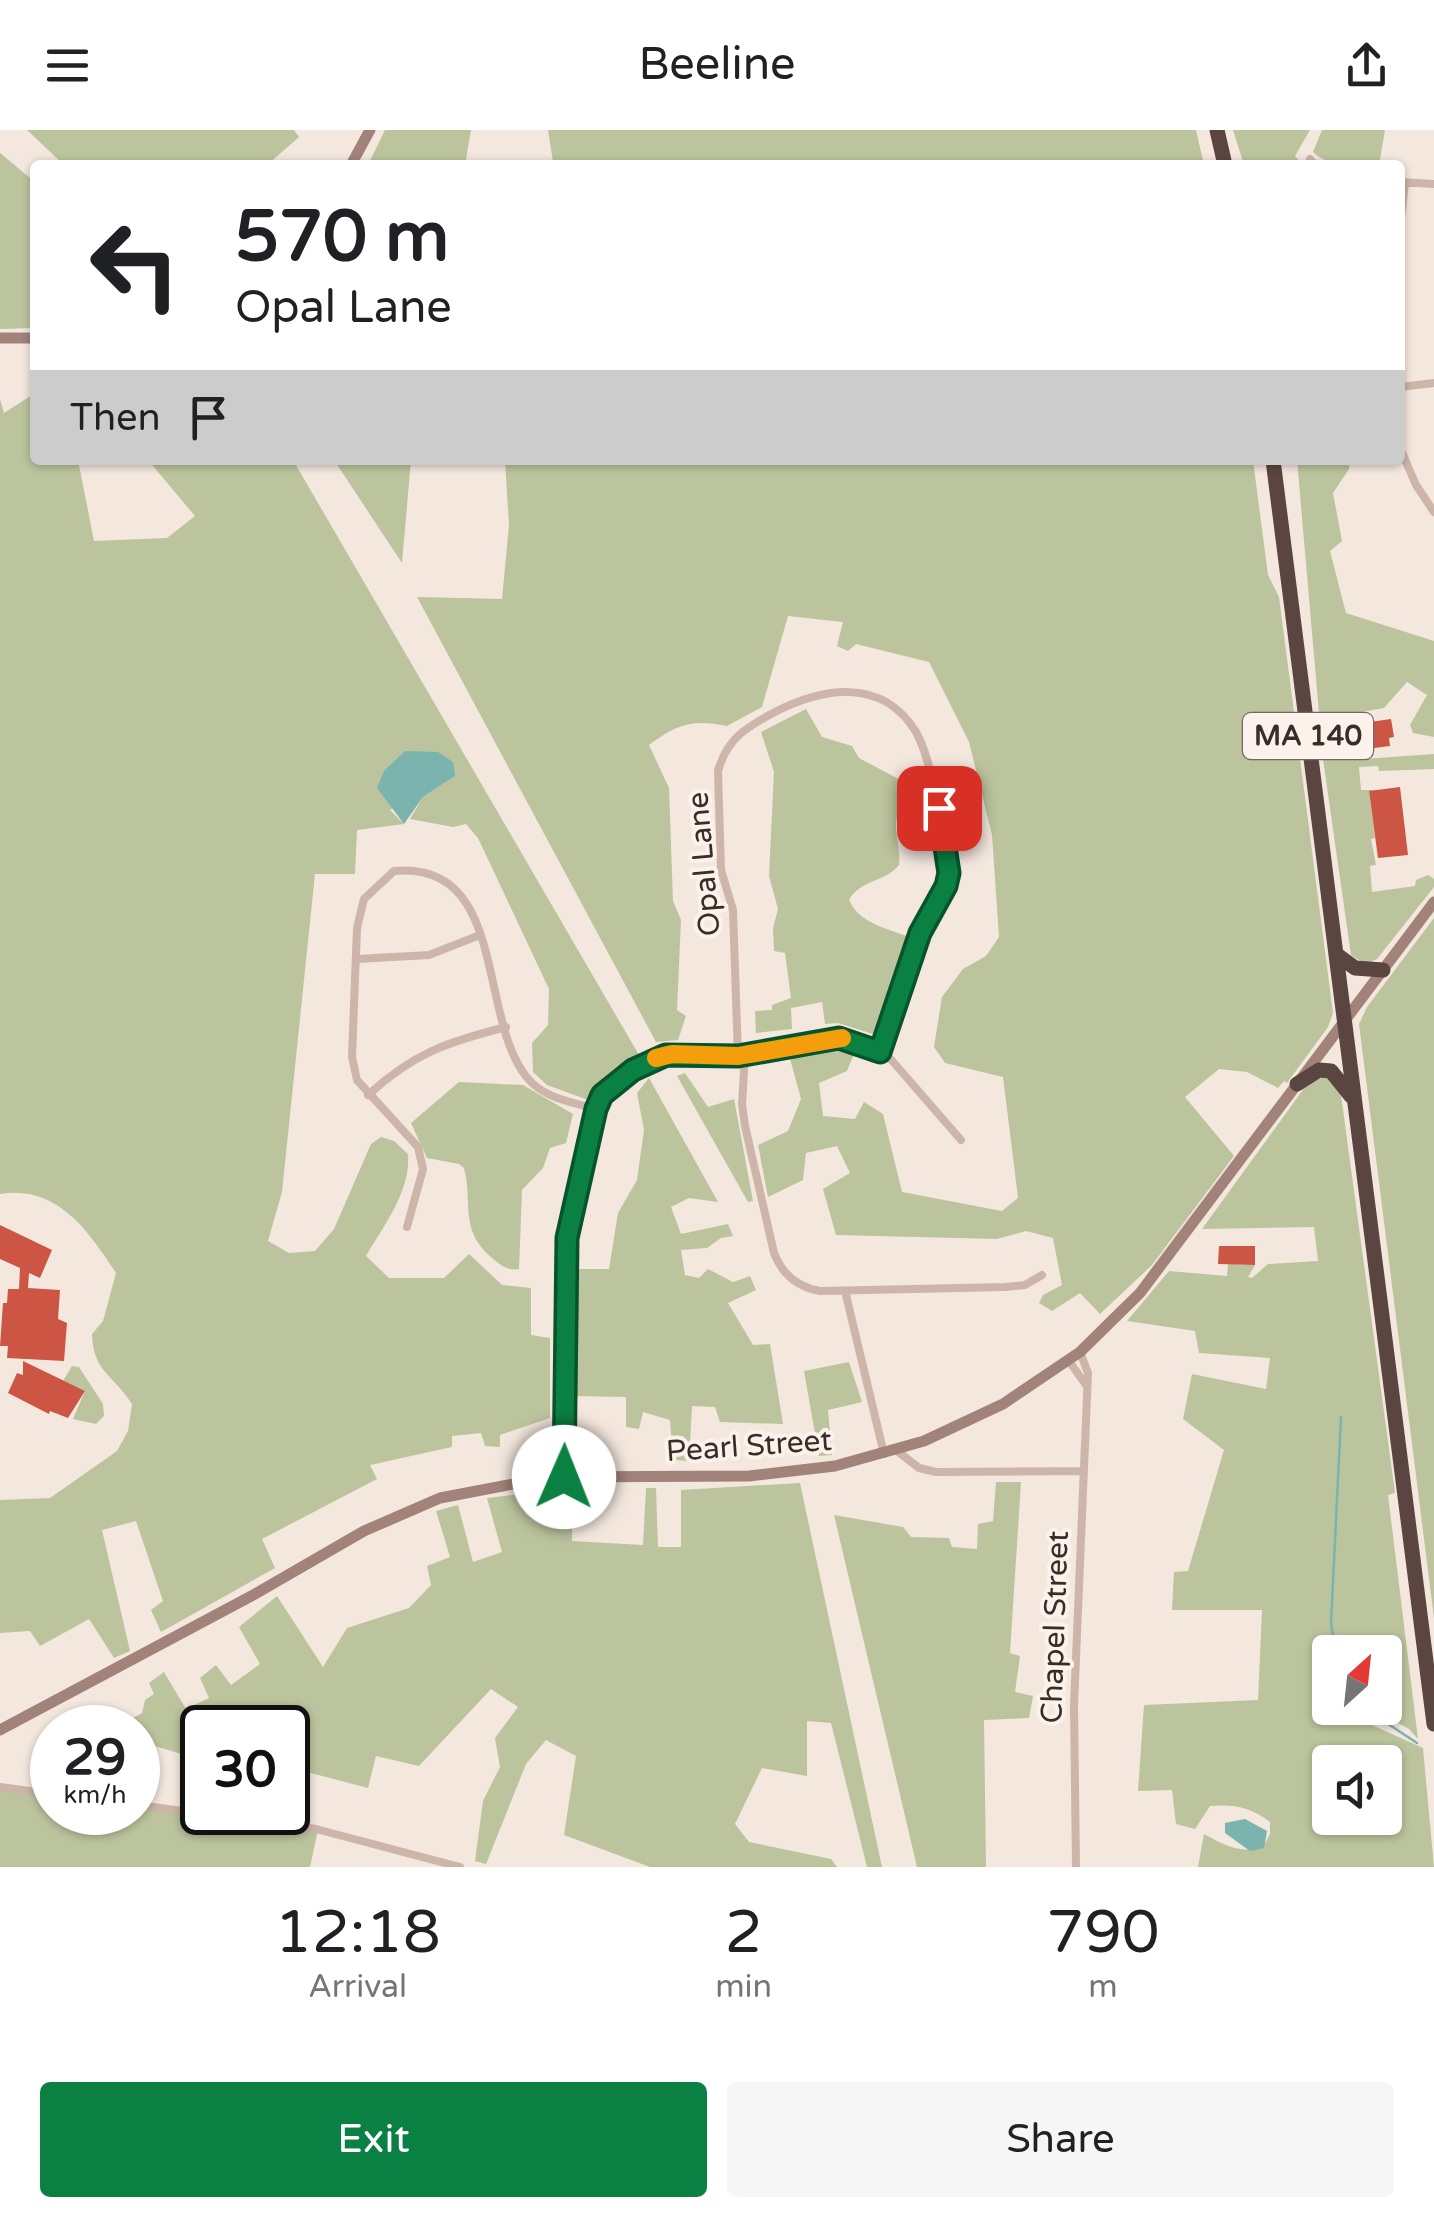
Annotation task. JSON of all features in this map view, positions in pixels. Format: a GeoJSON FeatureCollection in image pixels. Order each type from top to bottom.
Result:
{"type":"FeatureCollection","features":[{"type":"Feature","properties":{"kind":"highway"},"geometry":{"type":"LineString","coordinates":[[1217,130],[1224,160]]}},
{"type":"Feature","properties":{"kind":"highway","name":"MA 140"},"geometry":{"type":"LineString","coordinates":[[1275,465],[1434,1724]]}},
{"type":"Feature","properties":{"kind":"highway"},"geometry":{"type":"LineString","coordinates":[[1336,954],[1355,968],[1383,970]]}},
{"type":"Feature","properties":{"kind":"highway"},"geometry":{"type":"LineString","coordinates":[[1298,1084],[1318,1070],[1332,1070],[1356,1107]]}},
{"type":"Feature","properties":{"kind":"main road"},"geometry":{"type":"LineString","coordinates":[[354,160],[370,130]]}},
{"type":"Feature","properties":{"kind":"main road"},"geometry":{"type":"LineString","coordinates":[[0,338],[30,338]]}},
{"type":"Feature","properties":{"kind":"main road","name":"Pearl Street"},"geometry":{"type":"LineString","coordinates":[[0,1730],[402,1512],[480,1488],[564,1477],[776,1474],[841,1465],[890,1452],[983,1415],[1068,1361],[1120,1316],[1163,1265],[1434,902]]}},
{"type":"Feature","properties":{"kind":"street"},"geometry":{"type":"LineString","coordinates":[[1405,182],[1434,184]]}},
{"type":"Feature","properties":{"kind":"street"},"geometry":{"type":"LineString","coordinates":[[1405,385],[1434,382]]}},
{"type":"Feature","properties":{"kind":"street"},"geometry":{"type":"LineString","coordinates":[[1405,460],[1434,512]]}},
{"type":"Feature","properties":{"kind":"street","name":"Opal Lane"},"geometry":{"type":"LineString","coordinates":[[880,1052],[920,933],[946,888],[949,873],[939,808],[924,749],[903,716],[872,698],[837,690],[815,693],[740,731],[730,742],[718,771],[721,870],[733,910],[742,1104],[777,1261],[788,1276],[803,1286],[846,1291],[1016,1287],[1042,1275]]}},
{"type":"Feature","properties":{"kind":"street"},"geometry":{"type":"LineString","coordinates":[[407,1227],[423,1169],[418,1148],[357,1080],[352,1057],[358,928],[364,899],[394,871],[432,872],[452,885],[488,952],[520,1070],[534,1085],[559,1098],[596,1109]]}},
{"type":"Feature","properties":{"kind":"street"},"geometry":{"type":"LineString","coordinates":[[357,959],[426,956],[480,934]]}},
{"type":"Feature","properties":{"kind":"street"},"geometry":{"type":"LineString","coordinates":[[368,1095],[397,1068],[424,1051],[506,1027]]}},
{"type":"Feature","properties":{"kind":"street"},"geometry":{"type":"LineString","coordinates":[[564,1477],[566,1246],[596,1109],[614,1083],[660,1056],[742,1056],[839,1038],[880,1052],[895,1062],[961,1140]]}},
{"type":"Feature","properties":{"kind":"street"},"geometry":{"type":"LineString","coordinates":[[846,1291],[890,1452],[919,1468],[936,1472],[1084,1472]]}},
{"type":"Feature","properties":{"kind":"street","name":"Chapel Street"},"geometry":{"type":"LineString","coordinates":[[1076,1867],[1074,1706],[1087,1390],[1087,1363],[1080,1352]]}},
{"type":"Feature","properties":{"kind":"street"},"geometry":{"type":"LineString","coordinates":[[1068,1361],[1087,1390]]}},
{"type":"Feature","properties":{"kind":"street"},"geometry":{"type":"LineString","coordinates":[[0,1787],[30,1791]]}},
{"type":"Feature","properties":{"kind":"street"},"geometry":{"type":"LineString","coordinates":[[160,1807],[316,1828],[460,1867]]}},
{"type":"Feature","properties":{"kind":"green space"},"geometry":{"type":"Polygon","coordinates":[[[27,130],[294,130],[299,137],[273,160],[59,160],[27,130]]]}},
{"type":"Feature","properties":{"kind":"green space"},"geometry":{"type":"Polygon","coordinates":[[[385,130],[471,130],[466,160],[370,160],[385,130]]]}},
{"type":"Feature","properties":{"kind":"green space"},"geometry":{"type":"Polygon","coordinates":[[[548,130],[1196,130],[1203,160],[553,160],[548,130]]]}},
{"type":"Feature","properties":{"kind":"green space"},"geometry":{"type":"Polygon","coordinates":[[[1233,130],[1310,130],[1295,156],[1299,160],[1242,160],[1233,130]]]}},
{"type":"Feature","properties":{"kind":"green space"},"geometry":{"type":"Polygon","coordinates":[[[1322,130],[1385,130],[1380,160],[1326,160],[1313,152],[1322,130]]]}},
{"type":"Feature","properties":{"kind":"green space"},"geometry":{"type":"Polygon","coordinates":[[[0,153],[30,178],[30,328],[0,329],[0,153]]]}},
{"type":"Feature","properties":{"kind":"green space"},"geometry":{"type":"Polygon","coordinates":[[[30,396],[30,465],[79,465],[94,541],[167,538],[195,516],[152,465],[296,465],[639,1055],[609,1073],[588,1100],[547,1085],[533,1072],[532,1043],[548,1025],[549,989],[478,838],[466,824],[453,827],[410,819],[423,797],[455,776],[390,810],[404,824],[357,830],[355,874],[315,874],[282,1192],[268,1241],[289,1253],[315,1251],[334,1229],[371,1144],[381,1137],[394,1141],[408,1154],[405,1181],[395,1207],[366,1256],[389,1278],[444,1278],[469,1254],[502,1285],[531,1288],[531,1335],[550,1338],[550,1418],[500,1435],[500,1447],[485,1446],[481,1433],[452,1436],[452,1447],[370,1465],[377,1479],[262,1539],[275,1568],[161,1632],[151,1610],[163,1601],[136,1521],[102,1530],[130,1651],[114,1658],[89,1619],[40,1646],[30,1631],[0,1633],[0,1500],[50,1498],[117,1451],[128,1431],[132,1404],[100,1365],[93,1347],[92,1334],[103,1321],[116,1273],[82,1227],[55,1204],[20,1193],[0,1194],[0,399],[4,413],[30,396]]]}},
{"type":"Feature","properties":{"kind":"green space"},"geometry":{"type":"Polygon","coordinates":[[[337,465],[411,465],[402,563],[337,465]]]}},
{"type":"Feature","properties":{"kind":"green space"},"geometry":{"type":"Polygon","coordinates":[[[505,465],[1254,465],[1268,575],[1279,597],[1333,1013],[1328,1027],[1287,1083],[1284,1081],[1278,1088],[1247,1072],[1219,1069],[1185,1097],[1234,1156],[1152,1265],[1100,1314],[1080,1293],[1052,1311],[1039,1303],[1043,1295],[1062,1285],[1053,1238],[1026,1231],[997,1239],[836,1235],[823,1189],[850,1173],[837,1146],[806,1153],[803,1180],[768,1197],[758,1145],[788,1131],[801,1099],[789,1055],[841,1046],[855,1052],[847,1071],[819,1083],[823,1116],[855,1119],[864,1102],[883,1114],[902,1192],[1002,1211],[1018,1198],[1003,1077],[945,1063],[934,1047],[942,997],[963,969],[986,956],[999,937],[992,835],[969,742],[929,662],[856,644],[848,651],[837,646],[843,622],[788,616],[762,707],[727,726],[695,723],[677,728],[649,745],[669,788],[673,901],[681,920],[677,1010],[686,1016],[678,1040],[656,1042],[417,597],[502,599],[509,525],[505,465]]]}},
{"type":"Feature","properties":{"kind":"green space"},"geometry":{"type":"Polygon","coordinates":[[[1297,465],[1349,465],[1333,493],[1342,541],[1330,551],[1346,613],[1434,641],[1434,737],[1413,733],[1410,725],[1427,695],[1407,682],[1384,708],[1350,714],[1349,760],[1434,754],[1434,769],[1379,771],[1378,766],[1359,767],[1361,790],[1383,790],[1369,792],[1376,865],[1370,866],[1372,892],[1415,886],[1416,880],[1428,875],[1434,879],[1434,887],[1377,959],[1365,964],[1351,955],[1323,759],[1297,465]]]}},
{"type":"Feature","properties":{"kind":"green space"},"geometry":{"type":"Polygon","coordinates":[[[806,709],[822,737],[852,746],[859,758],[906,783],[912,781],[917,796],[906,803],[897,819],[899,865],[860,888],[849,900],[866,919],[909,937],[873,1034],[838,1023],[825,1024],[822,1002],[791,1008],[792,1029],[756,1033],[755,1011],[772,1010],[772,1005],[791,998],[785,953],[774,951],[773,928],[778,909],[769,876],[774,772],[761,732],[806,709]]]}},
{"type":"Feature","properties":{"kind":"green space"},"geometry":{"type":"Polygon","coordinates":[[[1434,918],[1434,1618],[1359,1024],[1367,1007],[1434,918]]]}},
{"type":"Feature","properties":{"kind":"green space"},"geometry":{"type":"Polygon","coordinates":[[[685,1073],[708,1107],[734,1099],[753,1201],[748,1202],[677,1076],[685,1073]]]}},
{"type":"Feature","properties":{"kind":"green space"},"geometry":{"type":"Polygon","coordinates":[[[1327,1074],[1341,1095],[1395,1493],[1388,1495],[1418,1739],[1402,1725],[1402,1635],[1312,1635],[1312,1725],[1372,1725],[1423,1748],[1434,1867],[1198,1867],[1204,1834],[1232,1847],[1255,1849],[1263,1847],[1270,1834],[1270,1822],[1242,1808],[1210,1806],[1195,1829],[1176,1824],[1172,1790],[1138,1791],[1144,1705],[1258,1700],[1262,1610],[1172,1610],[1174,1572],[1188,1571],[1224,1450],[1183,1419],[1192,1374],[1266,1389],[1270,1358],[1199,1353],[1195,1331],[1127,1321],[1169,1271],[1227,1276],[1228,1264],[1255,1265],[1248,1277],[1252,1278],[1268,1264],[1318,1261],[1314,1227],[1202,1229],[1305,1087],[1327,1074]]]}},
{"type":"Feature","properties":{"kind":"green space"},"geometry":{"type":"Polygon","coordinates":[[[649,1078],[718,1202],[689,1198],[671,1207],[681,1234],[728,1224],[733,1236],[721,1238],[707,1248],[681,1250],[685,1275],[699,1278],[708,1269],[733,1282],[750,1276],[756,1290],[728,1303],[753,1345],[770,1344],[783,1424],[720,1422],[715,1407],[692,1406],[689,1461],[673,1460],[670,1420],[643,1412],[639,1429],[626,1427],[626,1397],[572,1396],[572,1269],[609,1269],[618,1213],[637,1180],[644,1130],[637,1093],[649,1078]]]}},
{"type":"Feature","properties":{"kind":"green space"},"geometry":{"type":"Polygon","coordinates":[[[459,1082],[523,1085],[573,1114],[566,1143],[550,1148],[543,1168],[522,1190],[519,1269],[504,1267],[481,1247],[471,1226],[464,1168],[427,1158],[411,1123],[459,1082]]]}},
{"type":"Feature","properties":{"kind":"green space"},"geometry":{"type":"Polygon","coordinates":[[[849,1362],[862,1402],[828,1410],[832,1455],[819,1456],[804,1371],[849,1362]]]}},
{"type":"Feature","properties":{"kind":"green space"},"geometry":{"type":"Polygon","coordinates":[[[72,1366],[79,1367],[103,1404],[104,1416],[96,1424],[73,1419],[85,1391],[63,1381],[72,1366]]]}},
{"type":"Feature","properties":{"kind":"green space"},"geometry":{"type":"Polygon","coordinates":[[[996,1482],[1021,1482],[1010,1653],[1020,1656],[1015,1692],[1033,1696],[1029,1718],[984,1720],[986,1867],[917,1867],[834,1515],[903,1527],[911,1537],[949,1538],[952,1547],[977,1549],[978,1524],[993,1521],[996,1482]]]}},
{"type":"Feature","properties":{"kind":"green space"},"geometry":{"type":"Polygon","coordinates":[[[800,1483],[882,1867],[867,1867],[831,1723],[807,1721],[807,1776],[762,1768],[735,1824],[749,1842],[831,1859],[837,1867],[650,1867],[564,1835],[576,1756],[546,1740],[526,1764],[486,1864],[475,1861],[483,1801],[500,1767],[495,1738],[518,1707],[491,1689],[419,1766],[376,1756],[368,1788],[310,1773],[310,1705],[194,1705],[209,1698],[200,1678],[216,1665],[231,1685],[260,1664],[239,1627],[277,1596],[323,1667],[347,1628],[409,1608],[431,1585],[427,1566],[450,1557],[436,1511],[458,1505],[473,1562],[502,1552],[487,1498],[572,1488],[572,1541],[643,1545],[646,1488],[656,1488],[658,1547],[681,1547],[681,1490],[800,1483]]]}},
{"type":"Feature","properties":{"kind":"green space"},"geometry":{"type":"Polygon","coordinates":[[[164,1672],[184,1705],[180,1705],[180,1754],[160,1748],[160,1705],[144,1705],[154,1694],[149,1683],[164,1672]]]}},
{"type":"Feature","properties":{"kind":"green space"},"geometry":{"type":"Polygon","coordinates":[[[0,1790],[30,1793],[30,1835],[160,1835],[160,1809],[180,1812],[180,1835],[310,1835],[310,1829],[318,1830],[310,1867],[0,1867],[0,1790]]]}},
{"type":"Feature","properties":{"kind":"water"},"geometry":{"type":"Polygon","coordinates":[[[405,751],[438,752],[453,762],[455,776],[423,797],[404,824],[377,788],[384,771],[405,751]]]}},
{"type":"Feature","properties":{"kind":"water"},"geometry":{"type":"Polygon","coordinates":[[[1245,1819],[1267,1831],[1264,1848],[1250,1851],[1225,1833],[1225,1823],[1245,1819]]]}},
{"type":"Feature","properties":{"kind":"building"},"geometry":{"type":"Polygon","coordinates":[[[1391,719],[1394,737],[1389,738],[1390,746],[1359,750],[1356,724],[1391,719]]]}},
{"type":"Feature","properties":{"kind":"building"},"geometry":{"type":"Polygon","coordinates":[[[1400,787],[1408,855],[1378,858],[1369,791],[1400,787]]]}},
{"type":"Feature","properties":{"kind":"building"},"geometry":{"type":"Polygon","coordinates":[[[0,1225],[52,1250],[40,1278],[29,1273],[28,1288],[60,1290],[58,1319],[67,1323],[64,1361],[7,1358],[8,1346],[0,1346],[3,1303],[7,1303],[8,1289],[19,1289],[20,1268],[0,1259],[0,1225]]]}},
{"type":"Feature","properties":{"kind":"building"},"geometry":{"type":"Polygon","coordinates":[[[1219,1246],[1255,1246],[1255,1265],[1218,1264],[1219,1246]]]}},
{"type":"Feature","properties":{"kind":"building"},"geometry":{"type":"Polygon","coordinates":[[[23,1361],[85,1391],[68,1418],[50,1411],[49,1414],[8,1393],[17,1373],[23,1375],[23,1361]]]}},
{"type":"Feature","properties":{"kind":"waterway"},"geometry":{"type":"LineString","coordinates":[[1333,1635],[1341,1417]]}},
{"type":"Feature","properties":{"kind":"waterway"},"geometry":{"type":"LineString","coordinates":[[1390,1725],[1417,1743]]}},
{"type":"Feature","properties":{"kind":"slow traffic"},"geometry":{"type":"LineString","coordinates":[[656,1058],[672,1054],[729,1057],[842,1038]]}},
{"type":"Feature","properties":{"kind":"route"},"geometry":{"type":"LineString","coordinates":[[564,1477],[567,1238],[601,1097],[633,1070],[666,1055],[729,1057],[839,1038],[880,1052],[920,933],[946,888],[949,873],[939,808]]}}]}
